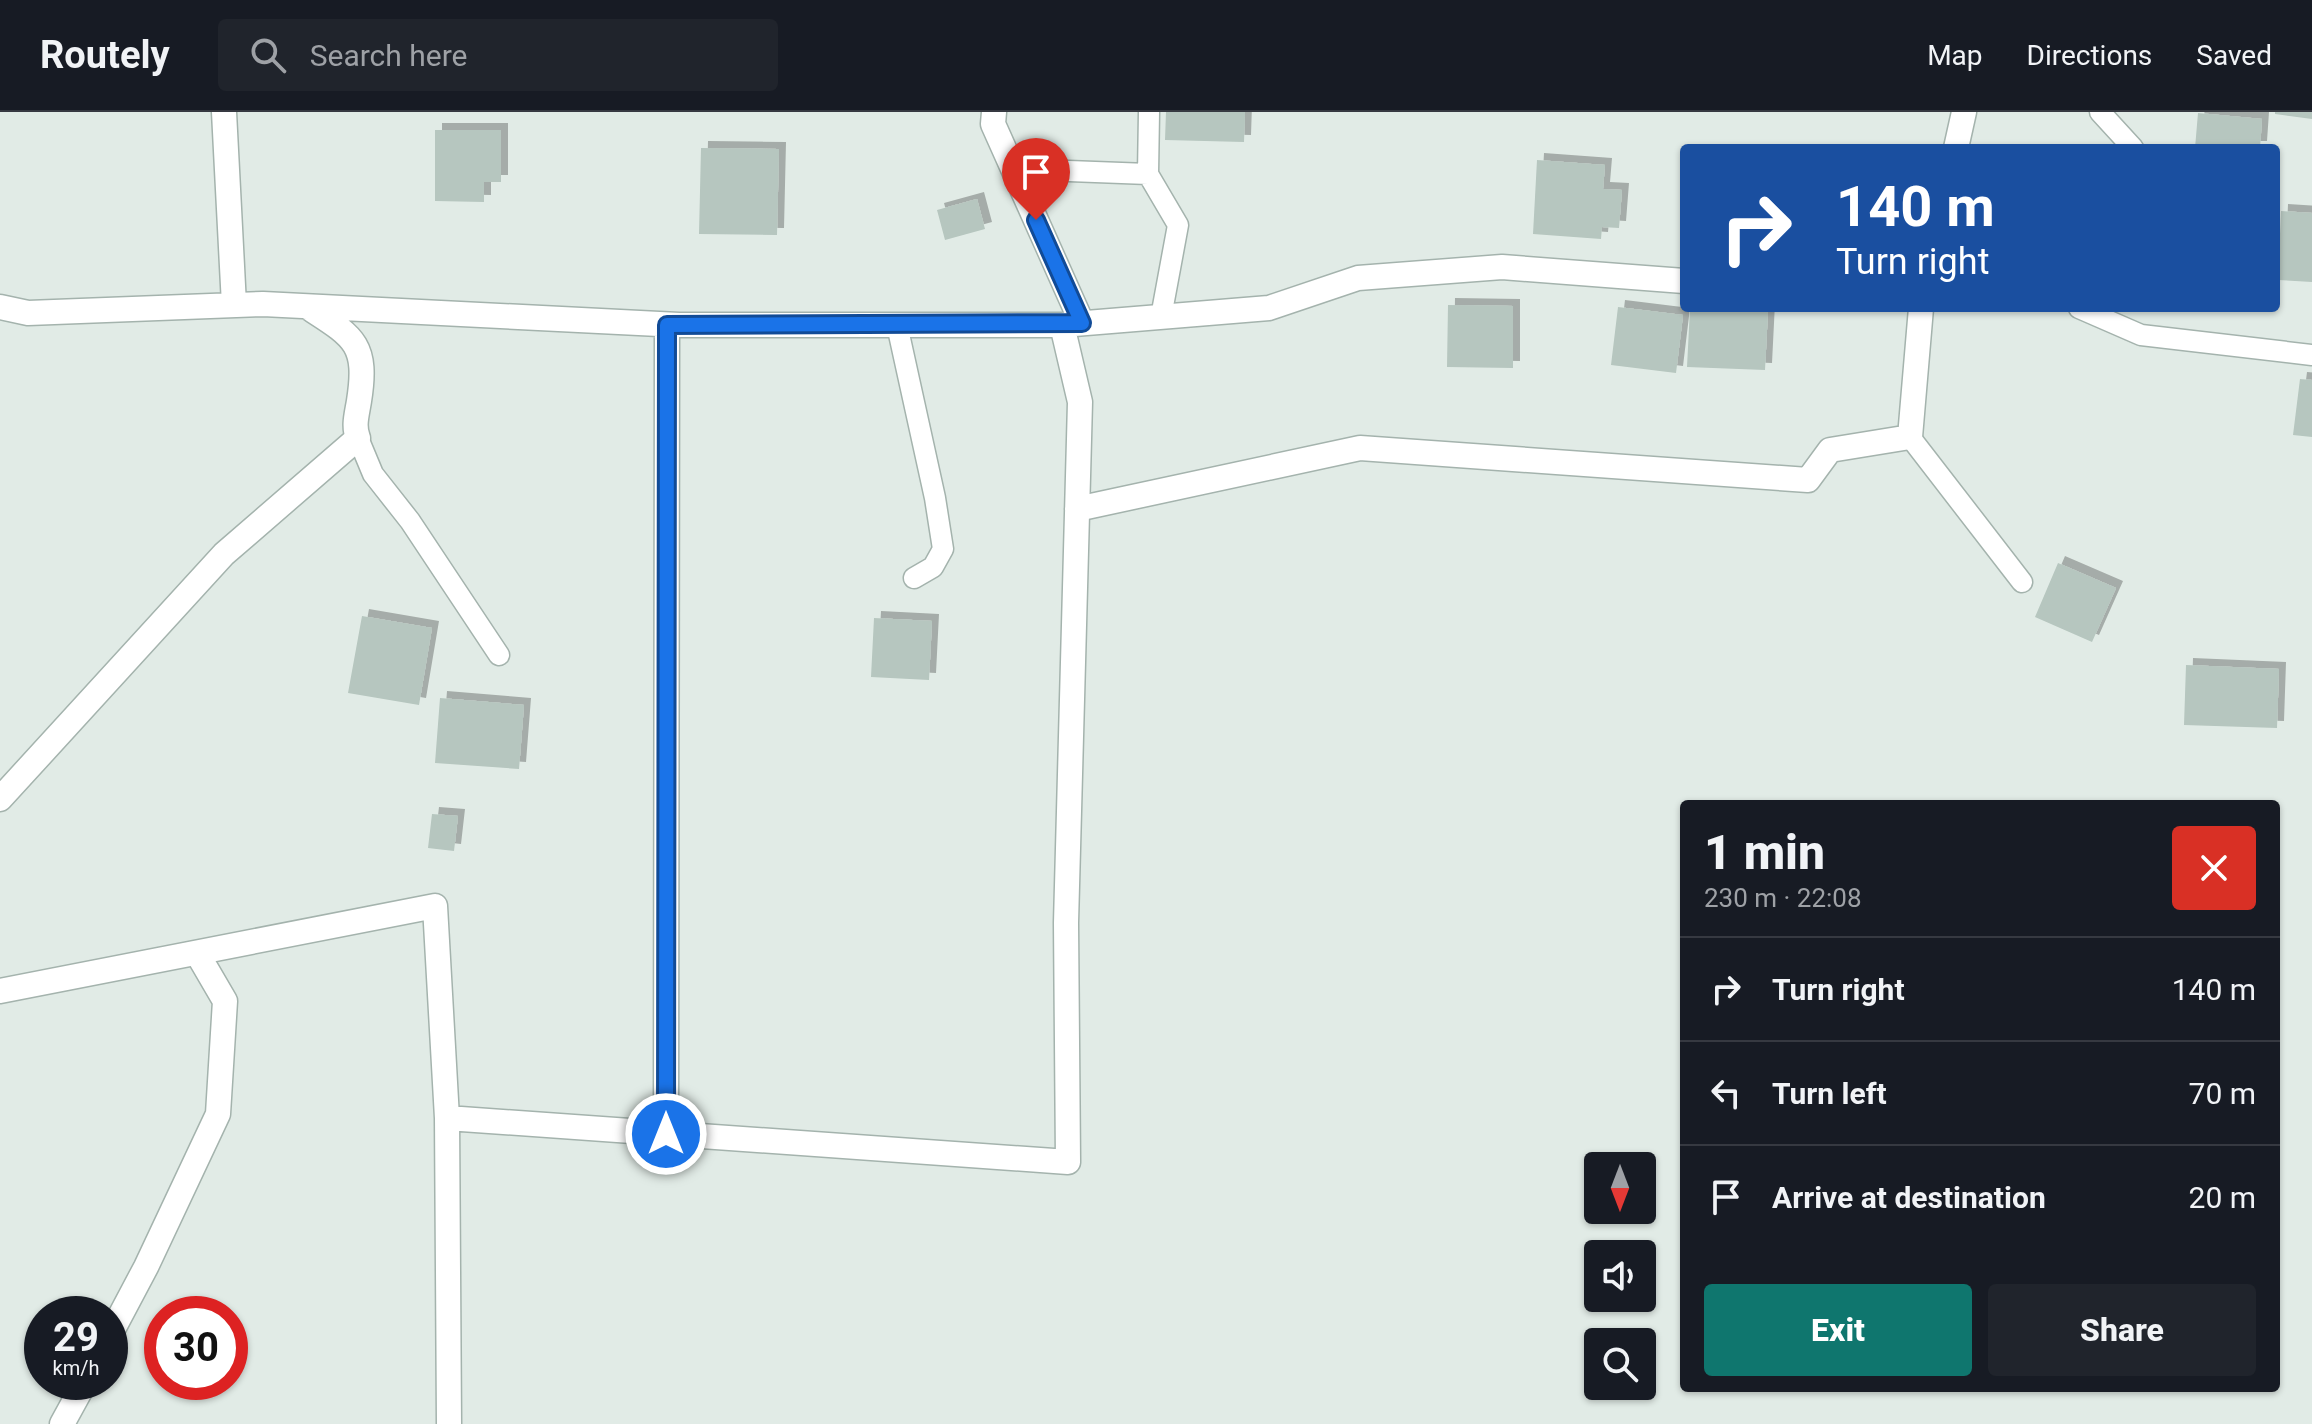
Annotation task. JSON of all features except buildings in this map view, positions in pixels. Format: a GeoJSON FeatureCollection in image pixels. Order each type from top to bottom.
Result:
{"type":"FeatureCollection","features":[{"type":"Feature","properties":{"kind":"street"},"geometry":{"type":"LineString","coordinates":[[224,112],[234,305]]}},
{"type":"Feature","properties":{"kind":"street"},"geometry":{"type":"LineString","coordinates":[[447,1118],[1068,1162],[1066,923],[1080,402],[1072,324],[993,124],[994,112]]}},
{"type":"Feature","properties":{"kind":"street"},"geometry":{"type":"LineString","coordinates":[[1957,144],[1964,112]]}},
{"type":"Feature","properties":{"kind":"street"},"geometry":{"type":"LineString","coordinates":[[0,307],[28,313],[234,305],[667,325],[1072,324],[1269,308],[1358,278],[1502,267],[1680,281]]}},
{"type":"Feature","properties":{"kind":"street"},"geometry":{"type":"LineString","coordinates":[[0,799],[224,554],[358,438],[354,429],[363,375],[358,350],[349,334],[307,307]]}},
{"type":"Feature","properties":{"kind":"street"},"geometry":{"type":"LineString","coordinates":[[1077,509],[1360,448],[1808,480],[1830,450],[1910,437],[1921,312]]}},
{"type":"Feature","properties":{"kind":"street"},"geometry":{"type":"LineString","coordinates":[[666,1134],[667,325]]}},
{"type":"Feature","properties":{"kind":"street"},"geometry":{"type":"LineString","coordinates":[[0,991],[435,906],[447,1118],[449,1424]]}},
{"type":"Feature","properties":{"kind":"street"},"geometry":{"type":"LineString","coordinates":[[128,1301],[218,1114],[225,1001],[197,953]]}},
{"type":"Feature","properties":{"kind":"street"},"geometry":{"type":"LineString","coordinates":[[62,1424],[75,1400]]}},
{"type":"Feature","properties":{"kind":"lane"},"geometry":{"type":"LineString","coordinates":[[1149,112],[1148,174],[1178,225],[1161,317]]}},
{"type":"Feature","properties":{"kind":"lane"},"geometry":{"type":"LineString","coordinates":[[2100,112],[2129,144]]}},
{"type":"Feature","properties":{"kind":"lane"},"geometry":{"type":"LineString","coordinates":[[1013,169],[1148,174]]}},
{"type":"Feature","properties":{"kind":"lane"},"geometry":{"type":"LineString","coordinates":[[2088,312],[2141,335],[2312,355]]}},
{"type":"Feature","properties":{"kind":"lane"},"geometry":{"type":"LineString","coordinates":[[897,325],[935,498],[943,549],[933,567],[914,578]]}},
{"type":"Feature","properties":{"kind":"lane"},"geometry":{"type":"LineString","coordinates":[[1910,437],[2022,582]]}},
{"type":"Feature","properties":{"kind":"lane"},"geometry":{"type":"LineString","coordinates":[[358,438],[373,474],[410,521],[499,655]]}},
{"type":"Feature","properties":{"kind":"route"},"geometry":{"type":"LineString","coordinates":[[666,1134],[667,325],[1082,323],[1036,220]]}}]}
